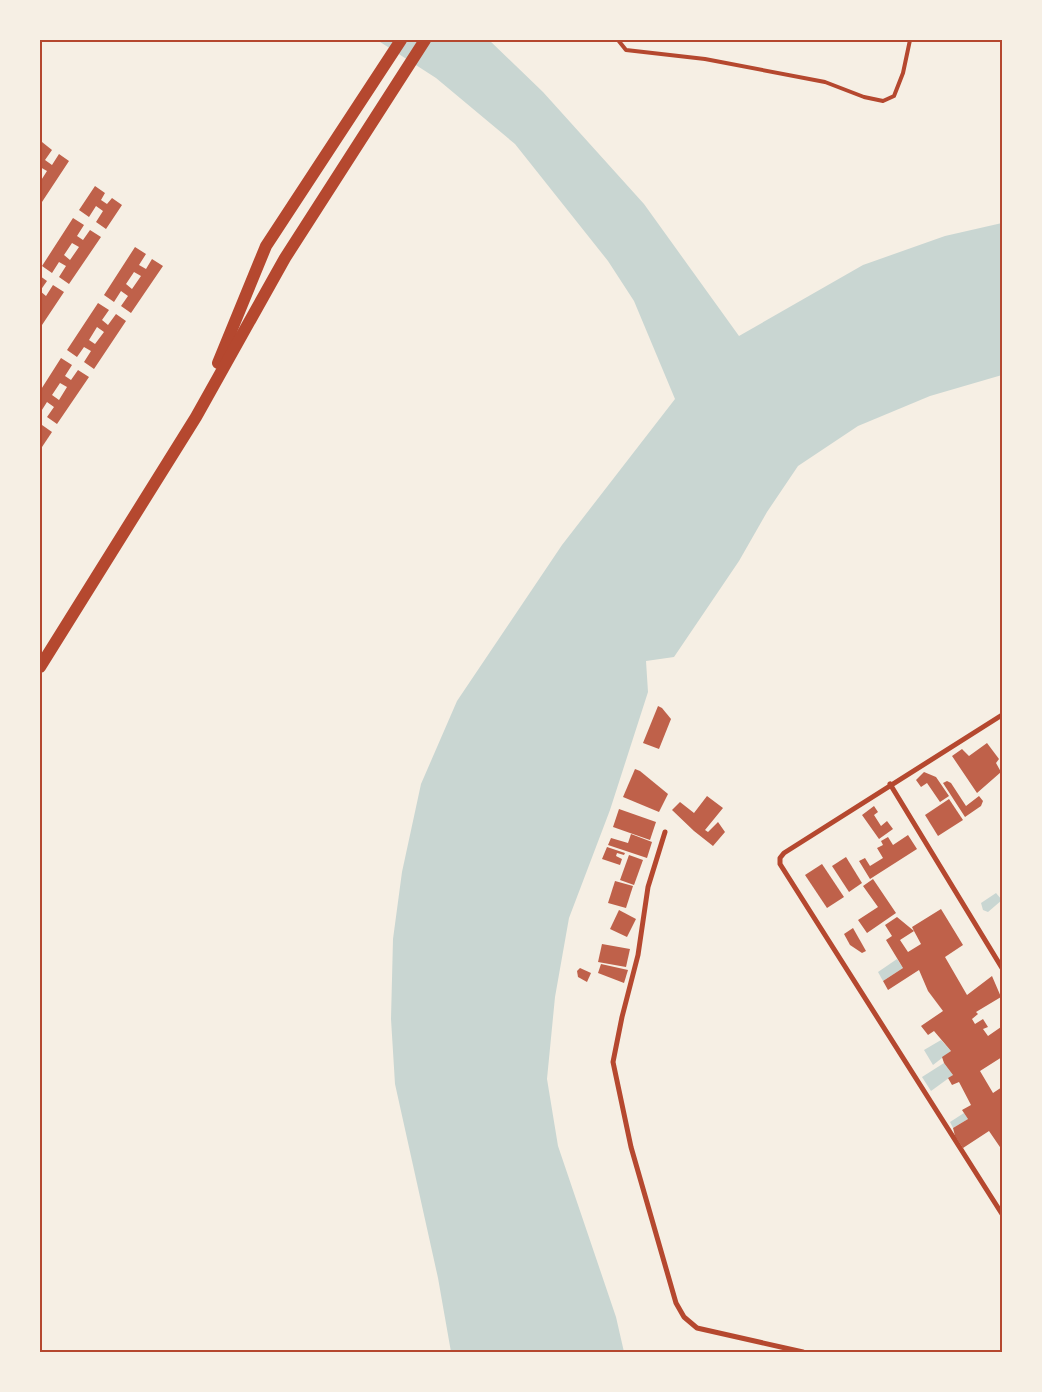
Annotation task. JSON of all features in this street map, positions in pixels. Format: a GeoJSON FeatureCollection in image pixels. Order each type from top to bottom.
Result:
{"type":"FeatureCollection","features":[{"type":"Feature","properties":{"kind":"highway"},"geometry":{"type":"LineString","coordinates":[[196,417],[266,246],[401,40]]}},
{"type":"Feature","properties":{"kind":"highway"},"geometry":{"type":"LineString","coordinates":[[40,667],[196,417],[285,258],[425,40]]}},
{"type":"Feature","properties":{"kind":"street"},"geometry":{"type":"LineString","coordinates":[[1001,717],[890,784],[784,853],[780,858],[780,864],[1000,1207],[1002,1214]]}},
{"type":"Feature","properties":{"kind":"street"},"geometry":{"type":"LineString","coordinates":[[890,784],[1002,968]]}},
{"type":"Feature","properties":{"kind":"street"},"geometry":{"type":"LineString","coordinates":[[665,832],[648,887],[638,955],[613,1062],[631,1147],[676,1303],[684,1317],[696,1328],[802,1352]]}},
{"type":"Feature","properties":{"kind":"lane"},"geometry":{"type":"LineString","coordinates":[[618,40],[626,50],[706,59],[816,81],[883,101],[894,96],[903,73],[910,40]]}},
{"type":"Feature","properties":{"kind":"shaded area"},"geometry":{"type":"Polygon","coordinates":[[[377,40],[489,40],[543,92],[644,204],[739,336],[863,265],[945,236],[1002,223],[1002,375],[930,396],[858,426],[798,466],[767,512],[739,561],[674,657],[646,661],[648,692],[610,810],[569,918],[555,997],[547,1079],[558,1146],[616,1317],[624,1352],[451,1352],[438,1278],[395,1084],[391,1019],[393,939],[402,872],[421,784],[457,701],[562,545],[675,399],[634,301],[608,261],[515,144],[436,78],[377,40]]]}},
{"type":"Feature","properties":{"kind":"shaded area"},"geometry":{"type":"Polygon","coordinates":[[[996,893],[1002,900],[988,912],[983,910],[981,903],[996,893]]]}},
{"type":"Feature","properties":{"kind":"shaded area"},"geometry":{"type":"Polygon","coordinates":[[[897,959],[903,968],[883,981],[878,972],[897,959]]]}},
{"type":"Feature","properties":{"kind":"shaded area"},"geometry":{"type":"Polygon","coordinates":[[[941,1040],[951,1051],[933,1065],[924,1050],[941,1040]]]}},
{"type":"Feature","properties":{"kind":"shaded area"},"geometry":{"type":"Polygon","coordinates":[[[944,1063],[953,1075],[931,1091],[922,1077],[944,1063]]]}},
{"type":"Feature","properties":{"kind":"shaded area"},"geometry":{"type":"Polygon","coordinates":[[[964,1113],[968,1119],[953,1128],[950,1122],[964,1113]]]}},
{"type":"Feature","properties":{"kind":"building"},"geometry":{"type":"Polygon","coordinates":[[[42,142],[52,150],[45,160],[52,165],[59,154],[69,161],[40,205],[40,182],[47,171],[40,167],[40,145],[42,142]]]}},
{"type":"Feature","properties":{"kind":"building"},"geometry":{"type":"Polygon","coordinates":[[[95,186],[105,193],[101,200],[107,204],[112,198],[122,205],[106,229],[96,222],[103,211],[96,206],[89,217],[79,210],[95,186]]]}},
{"type":"Feature","properties":{"kind":"building"},"geometry":{"type":"Polygon","coordinates":[[[73,218],[84,225],[77,236],[83,240],[90,230],[101,237],[69,284],[59,277],[66,266],[59,262],[52,273],[42,266],[73,218]],[[72,243],[64,255],[70,260],[79,247],[72,243]]]}},
{"type":"Feature","properties":{"kind":"building"},"geometry":{"type":"Polygon","coordinates":[[[135,247],[146,254],[139,265],[146,269],[152,259],[163,266],[131,313],[121,306],[128,296],[121,291],[114,302],[104,295],[135,247]],[[134,272],[126,284],[132,289],[141,276],[134,272]]]}},
{"type":"Feature","properties":{"kind":"building"},"geometry":{"type":"Polygon","coordinates":[[[40,276],[47,281],[40,291],[40,276]]]}},
{"type":"Feature","properties":{"kind":"building"},"geometry":{"type":"Polygon","coordinates":[[[53,285],[64,292],[40,328],[40,305],[42,303],[40,301],[40,291],[46,296],[53,285]]]}},
{"type":"Feature","properties":{"kind":"building"},"geometry":{"type":"Polygon","coordinates":[[[98,303],[109,310],[102,320],[108,325],[116,314],[126,321],[94,369],[84,362],[91,351],[84,347],[77,357],[67,350],[98,303]],[[97,327],[89,340],[95,344],[104,332],[97,327]]]}},
{"type":"Feature","properties":{"kind":"building"},"geometry":{"type":"Polygon","coordinates":[[[61,358],[72,365],[65,376],[71,380],[78,370],[89,377],[57,424],[47,417],[54,407],[47,402],[40,413],[40,391],[61,358]],[[60,383],[52,395],[59,400],[67,387],[60,383]]]}},
{"type":"Feature","properties":{"kind":"building"},"geometry":{"type":"Polygon","coordinates":[[[42,425],[52,432],[40,450],[40,428],[42,425]]]}},
{"type":"Feature","properties":{"kind":"building"},"geometry":{"type":"Polygon","coordinates":[[[658,706],[671,719],[659,749],[643,743],[658,706]]]}},
{"type":"Feature","properties":{"kind":"building"},"geometry":{"type":"Polygon","coordinates":[[[987,743],[999,759],[996,763],[1001,772],[977,793],[952,756],[962,749],[969,756],[987,743]]]}},
{"type":"Feature","properties":{"kind":"building"},"geometry":{"type":"Polygon","coordinates":[[[635,769],[668,794],[659,812],[623,797],[635,769]]]}},
{"type":"Feature","properties":{"kind":"building"},"geometry":{"type":"Polygon","coordinates":[[[924,772],[936,777],[949,796],[940,802],[927,783],[921,787],[916,780],[924,772]]]}},
{"type":"Feature","properties":{"kind":"building"},"geometry":{"type":"Polygon","coordinates":[[[947,781],[951,783],[966,806],[979,796],[983,801],[981,806],[965,817],[943,783],[947,781]]]}},
{"type":"Feature","properties":{"kind":"building"},"geometry":{"type":"Polygon","coordinates":[[[707,796],[723,808],[705,830],[708,832],[718,822],[725,832],[713,846],[672,810],[680,802],[694,813],[707,796]]]}},
{"type":"Feature","properties":{"kind":"building"},"geometry":{"type":"Polygon","coordinates":[[[949,799],[963,820],[938,836],[925,815],[949,799]]]}},
{"type":"Feature","properties":{"kind":"building"},"geometry":{"type":"Polygon","coordinates":[[[874,806],[878,812],[874,815],[881,826],[887,821],[893,829],[879,839],[862,815],[874,806]]]}},
{"type":"Feature","properties":{"kind":"building"},"geometry":{"type":"Polygon","coordinates":[[[619,809],[656,822],[650,840],[613,827],[619,809]]]}},
{"type":"Feature","properties":{"kind":"building"},"geometry":{"type":"Polygon","coordinates":[[[631,834],[652,842],[647,858],[608,845],[611,838],[628,843],[631,834]]]}},
{"type":"Feature","properties":{"kind":"building"},"geometry":{"type":"Polygon","coordinates":[[[908,835],[917,849],[870,879],[859,861],[865,858],[870,866],[883,858],[877,848],[883,845],[881,841],[888,837],[893,845],[908,835]]]}},
{"type":"Feature","properties":{"kind":"building"},"geometry":{"type":"Polygon","coordinates":[[[607,847],[625,853],[624,855],[617,853],[616,856],[622,859],[620,865],[602,859],[607,847]]]}},
{"type":"Feature","properties":{"kind":"building"},"geometry":{"type":"Polygon","coordinates":[[[629,855],[643,860],[634,885],[620,880],[629,855]]]}},
{"type":"Feature","properties":{"kind":"building"},"geometry":{"type":"Polygon","coordinates":[[[846,857],[862,883],[849,892],[832,866],[846,857]]]}},
{"type":"Feature","properties":{"kind":"building"},"geometry":{"type":"Polygon","coordinates":[[[822,864],[844,897],[827,908],[805,875],[822,864]]]}},
{"type":"Feature","properties":{"kind":"building"},"geometry":{"type":"Polygon","coordinates":[[[873,879],[896,913],[867,933],[858,920],[878,907],[863,886],[873,879]]]}},
{"type":"Feature","properties":{"kind":"building"},"geometry":{"type":"Polygon","coordinates":[[[615,881],[633,886],[626,908],[608,903],[615,881]]]}},
{"type":"Feature","properties":{"kind":"building"},"geometry":{"type":"Polygon","coordinates":[[[941,909],[963,945],[945,957],[967,995],[992,976],[1001,997],[976,1012],[978,1014],[972,1019],[975,1024],[983,1019],[988,1027],[983,1029],[988,1036],[1002,1028],[1002,1057],[980,1071],[993,1093],[1002,1087],[1002,1150],[989,1131],[963,1148],[955,1136],[953,1128],[968,1119],[962,1110],[971,1105],[959,1082],[952,1085],[948,1078],[953,1075],[942,1057],[951,1051],[934,1031],[928,1035],[921,1026],[943,1011],[928,991],[919,970],[888,990],[883,981],[903,968],[886,940],[892,936],[885,925],[897,917],[914,931],[912,927],[941,909]],[[914,931],[900,940],[908,952],[921,944],[914,931]]]}},
{"type":"Feature","properties":{"kind":"building"},"geometry":{"type":"Polygon","coordinates":[[[619,910],[636,919],[627,937],[610,929],[619,910]]]}},
{"type":"Feature","properties":{"kind":"building"},"geometry":{"type":"Polygon","coordinates":[[[853,928],[866,951],[862,953],[850,945],[844,934],[853,928]]]}},
{"type":"Feature","properties":{"kind":"building"},"geometry":{"type":"Polygon","coordinates":[[[602,944],[630,949],[626,967],[598,962],[602,944]]]}},
{"type":"Feature","properties":{"kind":"building"},"geometry":{"type":"Polygon","coordinates":[[[601,964],[628,970],[624,983],[598,973],[601,964]]]}},
{"type":"Feature","properties":{"kind":"building"},"geometry":{"type":"Polygon","coordinates":[[[580,968],[591,973],[587,982],[578,977],[577,971],[580,968]]]}}]}
